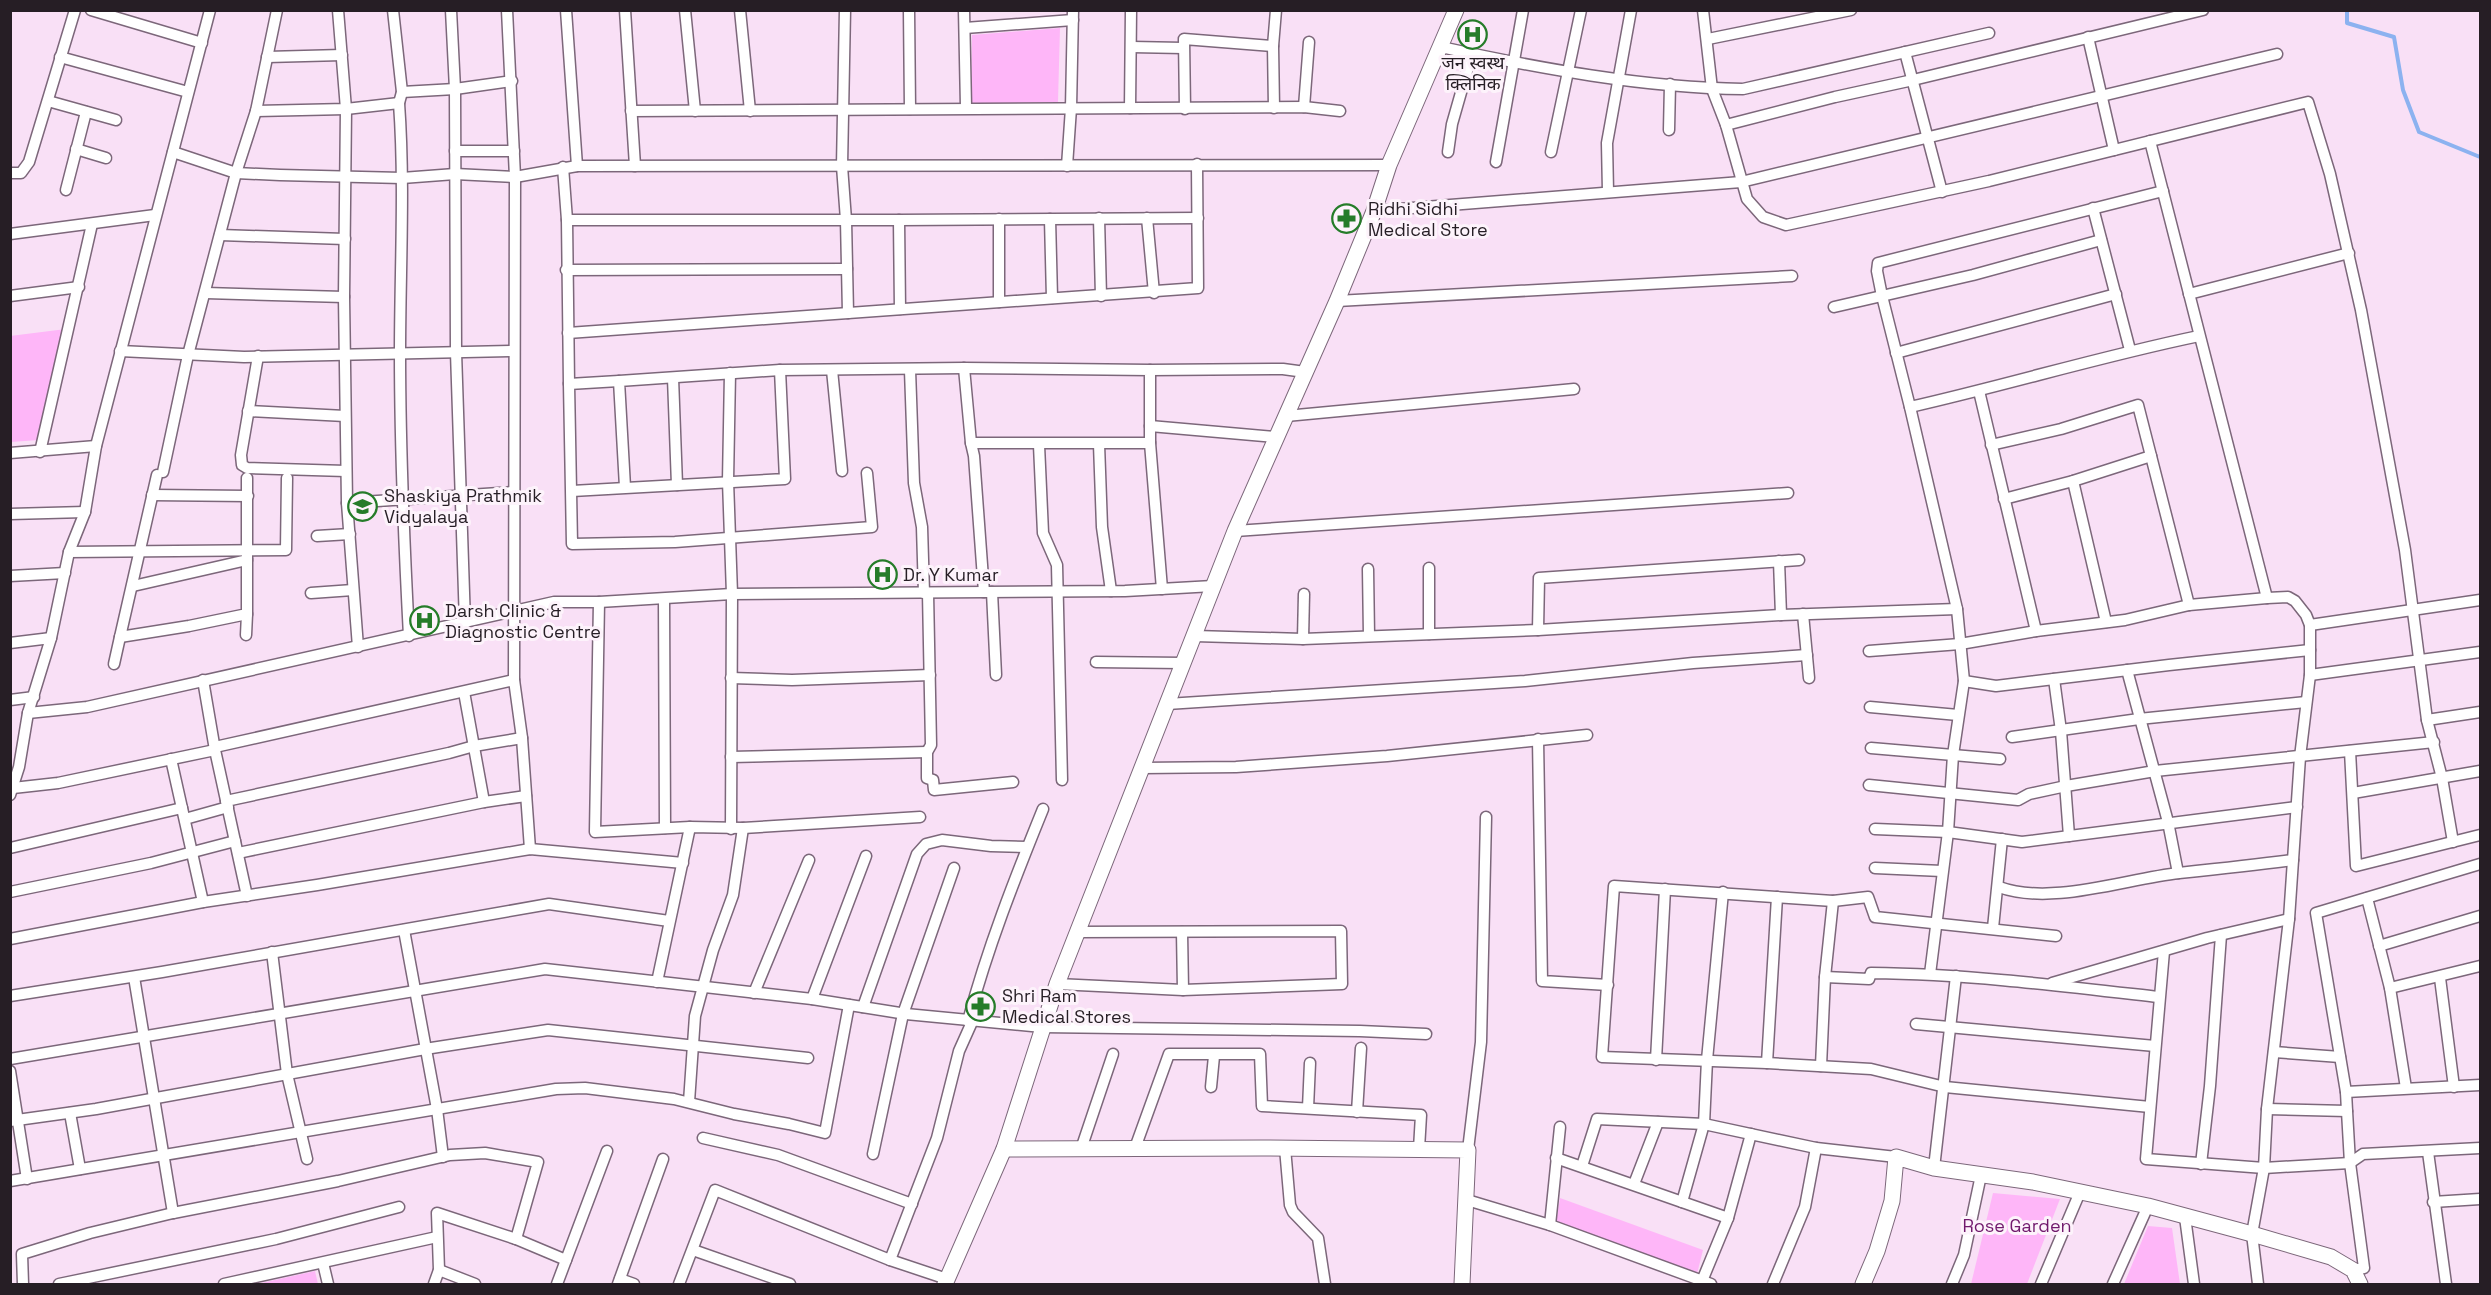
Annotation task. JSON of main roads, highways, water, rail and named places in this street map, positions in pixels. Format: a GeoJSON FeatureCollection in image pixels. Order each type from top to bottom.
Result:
{"type":"FeatureCollection","features":[{"type":"Feature","properties":{"kind":"waterway"},"geometry":{"type":"LineString","coordinates":[[2347,10],[2347,23],[2394,37],[2403,90],[2419,132],[2480,157]]}},
{"type":"Feature","properties":{"kind":"place","name":"जन स्वस्थ क्लिनिक"},"geometry":{"type":"Point","coordinates":[1473,34]}},
{"type":"Feature","properties":{"kind":"place","name":"Ridhi Sidhi Medical Store"},"geometry":{"type":"Point","coordinates":[1347,219]}},
{"type":"Feature","properties":{"kind":"place","name":"Shaskiya Prathmik Vidyalaya"},"geometry":{"type":"Point","coordinates":[363,506]}},
{"type":"Feature","properties":{"kind":"place","name":"Dr. Y Kumar"},"geometry":{"type":"Point","coordinates":[882,575]}},
{"type":"Feature","properties":{"kind":"place","name":"Darsh Clinic & Diagnostic Centre"},"geometry":{"type":"Point","coordinates":[424,621]}},
{"type":"Feature","properties":{"kind":"place","name":"Shri Ram Medical Stores"},"geometry":{"type":"Point","coordinates":[981,1006]}},
{"type":"Feature","properties":{"kind":"park label","name":"Rose Garden"},"geometry":{"type":"Point","coordinates":[2017,1226]}}]}
